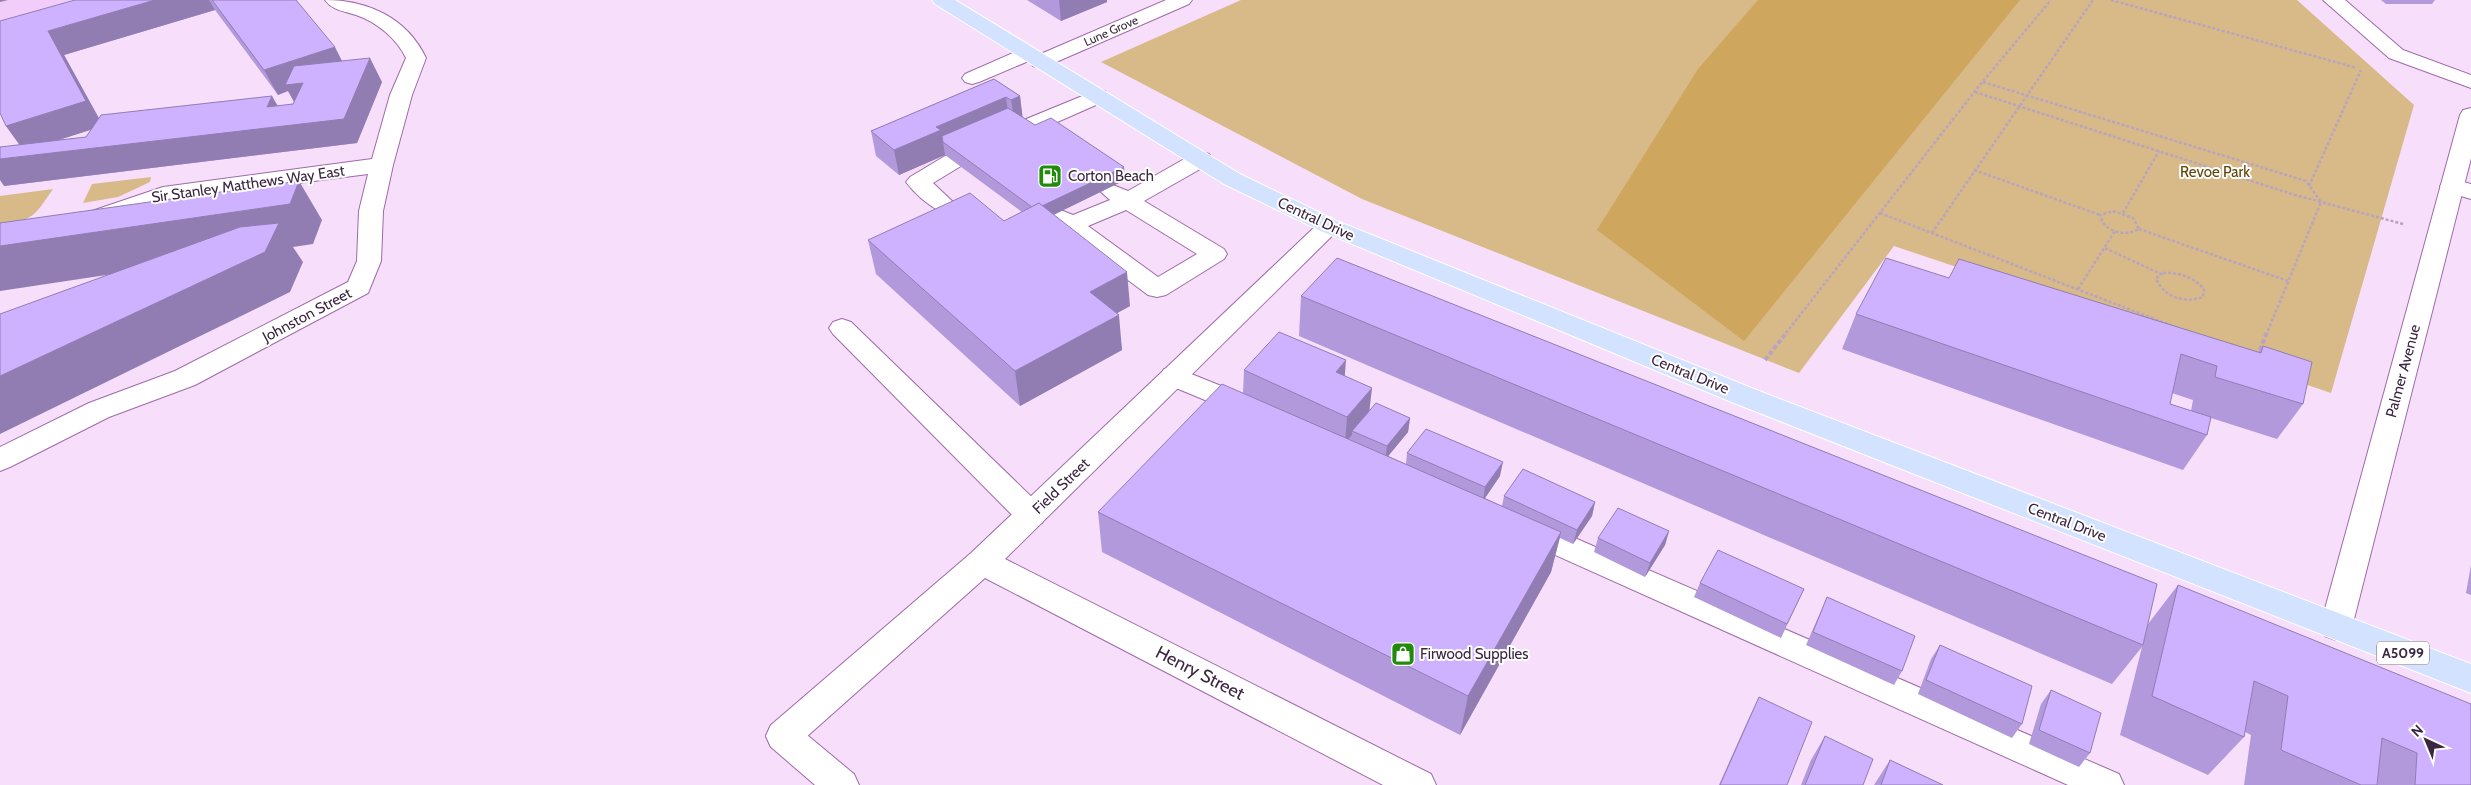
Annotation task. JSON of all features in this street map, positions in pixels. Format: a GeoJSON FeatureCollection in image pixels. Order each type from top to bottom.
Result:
{"type":"FeatureCollection","features":[{"type":"Feature","properties":{"kind":"main road","name":"Central Drive"},"geometry":{"type":"LineString","coordinates":[[942,0],[1033,58],[1232,178],[1330,226],[1744,396],[2471,679]]}},
{"type":"Feature","properties":{"kind":"street","name":"Johnston Street"},"geometry":{"type":"LineString","coordinates":[[0,460],[99,410],[185,378],[359,287],[369,261],[371,211],[382,165],[401,95],[416,58],[413,49],[380,19],[364,11],[341,5],[335,0]]}},
{"type":"Feature","properties":{"kind":"street","name":"Lune Grove"},"geometry":{"type":"LineString","coordinates":[[972,78],[1033,58],[1182,0]]}},
{"type":"Feature","properties":{"kind":"street"},"geometry":{"type":"LineString","coordinates":[[2333,0],[2396,54],[2471,82]]}},
{"type":"Feature","properties":{"kind":"street"},"geometry":{"type":"LineString","coordinates":[[1022,129],[1096,96]]}},
{"type":"Feature","properties":{"kind":"street","name":"Palmer Avenue"},"geometry":{"type":"LineString","coordinates":[[2336,627],[2439,235],[2461,189],[2471,115]]}},
{"type":"Feature","properties":{"kind":"street"},"geometry":{"type":"LineString","coordinates":[[953,161],[928,174],[918,182],[944,206],[1007,225],[1049,234],[1062,219],[1201,159]]}},
{"type":"Feature","properties":{"kind":"street","name":"Sir Stanley Matthews Way East"},"geometry":{"type":"LineString","coordinates":[[78,225],[163,194],[382,165]]}},
{"type":"Feature","properties":{"kind":"street"},"geometry":{"type":"LineString","coordinates":[[1062,219],[1157,288],[1215,254],[1117,195]]}},
{"type":"Feature","properties":{"kind":"street","name":"Field Street"},"geometry":{"type":"LineString","coordinates":[[841,785],[783,736],[982,562],[1330,226]]}},
{"type":"Feature","properties":{"kind":"street"},"geometry":{"type":"LineString","coordinates":[[842,328],[1031,515]]}},
{"type":"Feature","properties":{"kind":"street"},"geometry":{"type":"LineString","coordinates":[[1174,376],[1272,419]]}},
{"type":"Feature","properties":{"kind":"street"},"geometry":{"type":"LineString","coordinates":[[1496,516],[2106,785]]}},
{"type":"Feature","properties":{"kind":"street","name":"Henry Street"},"geometry":{"type":"LineString","coordinates":[[982,562],[1418,785]]}},
{"type":"Feature","properties":{"kind":"path"},"geometry":{"type":"LineString","coordinates":[[1765,360],[1982,82],[2051,0]]}},
{"type":"Feature","properties":{"kind":"path"},"geometry":{"type":"LineString","coordinates":[[1932,233],[2093,0]]}},
{"type":"Feature","properties":{"kind":"path"},"geometry":{"type":"LineString","coordinates":[[2111,0],[2362,70],[2309,186]]}},
{"type":"Feature","properties":{"kind":"path"},"geometry":{"type":"LineString","coordinates":[[1982,82],[2306,181],[2321,202]]}},
{"type":"Feature","properties":{"kind":"path"},"geometry":{"type":"LineString","coordinates":[[1975,92],[2321,202],[2439,235]]}},
{"type":"Feature","properties":{"kind":"path"},"geometry":{"type":"LineString","coordinates":[[2123,213],[2158,151]]}},
{"type":"Feature","properties":{"kind":"path"},"geometry":{"type":"LineString","coordinates":[[1974,170],[2100,216],[2104,225],[2115,231],[2128,233],[2140,229],[2288,282]]}},
{"type":"Feature","properties":{"kind":"path"},"geometry":{"type":"LineString","coordinates":[[2257,358],[2321,202]]}},
{"type":"Feature","properties":{"kind":"path"},"geometry":{"type":"LineString","coordinates":[[2100,216],[2107,211],[2123,213],[2137,221],[2140,229]]}},
{"type":"Feature","properties":{"kind":"path"},"geometry":{"type":"LineString","coordinates":[[1880,213],[2176,327]]}},
{"type":"Feature","properties":{"kind":"path"},"geometry":{"type":"LineString","coordinates":[[2078,289],[2115,231]]}},
{"type":"Feature","properties":{"kind":"path"},"geometry":{"type":"LineString","coordinates":[[2105,248],[2161,274],[2170,272],[2186,275],[2200,284],[2205,293],[2203,297],[2192,300],[2170,295],[2156,283],[2156,278],[2161,274]]}},
{"type":"Feature","properties":{"kind":"shaded area"},"geometry":{"type":"Polygon","coordinates":[[[0,0],[85,0],[0,25],[0,0]]]}},
{"type":"Feature","properties":{"kind":"shaded area"},"geometry":{"type":"Polygon","coordinates":[[[1758,0],[2020,0],[1744,341],[1597,230],[1698,69],[1758,0]]]}},
{"type":"Feature","properties":{"kind":"green space","name":"Revoe Park"},"geometry":{"type":"Polygon","coordinates":[[[1241,0],[2297,0],[2414,105],[2331,393],[1894,246],[1799,373],[1362,199],[1101,62],[1241,0]]]}},
{"type":"Feature","properties":{"kind":"green space"},"geometry":{"type":"Polygon","coordinates":[[[151,177],[150,182],[118,197],[83,203],[92,184],[151,177]]]}},
{"type":"Feature","properties":{"kind":"green space"},"geometry":{"type":"Polygon","coordinates":[[[53,189],[32,215],[20,221],[0,226],[0,196],[53,189]]]}},
{"type":"Feature","properties":{"kind":"building"},"geometry":{"type":"Polygon","coordinates":[[[75,0],[155,0],[48,31],[86,101],[6,126],[0,113],[0,21],[75,0]]]}},
{"type":"Feature","properties":{"kind":"building"},"geometry":{"type":"Polygon","coordinates":[[[212,0],[296,0],[335,47],[264,70],[212,0]]]}},
{"type":"Feature","properties":{"kind":"building"},"geometry":{"type":"Polygon","coordinates":[[[370,58],[344,119],[0,159],[0,147],[86,137],[101,115],[272,96],[267,107],[293,104],[303,83],[285,85],[294,66],[370,58]]]}},
{"type":"Feature","properties":{"kind":"building"},"geometry":{"type":"Polygon","coordinates":[[[994,79],[1020,96],[1011,100],[1006,97],[936,127],[941,130],[894,150],[871,131],[994,79]]]}},
{"type":"Feature","properties":{"kind":"building"},"geometry":{"type":"Polygon","coordinates":[[[1008,108],[1035,125],[1051,118],[1124,167],[1042,206],[1039,203],[1032,207],[943,142],[942,136],[1008,108]]]}},
{"type":"Feature","properties":{"kind":"building"},"geometry":{"type":"Polygon","coordinates":[[[299,181],[290,204],[0,246],[0,223],[299,181]]]}},
{"type":"Feature","properties":{"kind":"building"},"geometry":{"type":"Polygon","coordinates":[[[970,193],[1004,221],[1039,203],[1127,272],[1090,292],[1119,315],[1015,371],[868,240],[970,193]]]}},
{"type":"Feature","properties":{"kind":"building"},"geometry":{"type":"Polygon","coordinates":[[[279,223],[265,252],[0,376],[0,314],[240,227],[279,223]]]}},
{"type":"Feature","properties":{"kind":"building"},"geometry":{"type":"Polygon","coordinates":[[[1337,258],[2157,584],[2143,645],[1301,296],[1337,258]]]}},
{"type":"Feature","properties":{"kind":"building"},"geometry":{"type":"Polygon","coordinates":[[[1886,258],[1949,278],[1959,259],[2261,353],[2263,346],[2312,362],[2303,404],[2215,377],[2217,366],[2181,354],[2170,404],[2211,417],[2207,435],[1856,314],[1886,258]]]}},
{"type":"Feature","properties":{"kind":"building"},"geometry":{"type":"Polygon","coordinates":[[[1279,332],[1346,360],[1336,372],[1372,388],[1347,417],[1244,370],[1279,332]]]}},
{"type":"Feature","properties":{"kind":"building","name":"Firwood Supplies"},"geometry":{"type":"Polygon","coordinates":[[[1222,384],[1561,532],[1468,696],[1098,512],[1222,384]]]}},
{"type":"Feature","properties":{"kind":"building"},"geometry":{"type":"Polygon","coordinates":[[[1376,403],[1410,418],[1387,446],[1352,431],[1376,403]]]}},
{"type":"Feature","properties":{"kind":"building"},"geometry":{"type":"Polygon","coordinates":[[[1426,429],[1503,462],[1485,487],[1407,453],[1426,429]]]}},
{"type":"Feature","properties":{"kind":"building"},"geometry":{"type":"Polygon","coordinates":[[[1523,469],[1595,502],[1577,530],[1504,496],[1523,469]]]}},
{"type":"Feature","properties":{"kind":"building"},"geometry":{"type":"Polygon","coordinates":[[[1618,508],[1669,531],[1650,563],[1598,538],[1618,508]]]}},
{"type":"Feature","properties":{"kind":"building"},"geometry":{"type":"Polygon","coordinates":[[[1718,550],[1804,589],[1787,624],[1700,583],[1718,550]]]}},
{"type":"Feature","properties":{"kind":"building"},"geometry":{"type":"Polygon","coordinates":[[[2178,585],[2471,704],[2471,785],[2415,785],[2417,753],[2382,738],[2377,785],[2361,785],[2281,750],[2288,696],[2254,681],[2244,737],[2152,696],[2178,585]]]}},
{"type":"Feature","properties":{"kind":"building"},"geometry":{"type":"Polygon","coordinates":[[[1827,597],[1915,636],[1902,671],[1813,632],[1827,597]]]}},
{"type":"Feature","properties":{"kind":"building"},"geometry":{"type":"Polygon","coordinates":[[[1940,645],[2032,686],[2022,724],[1926,680],[1940,645]]]}},
{"type":"Feature","properties":{"kind":"building"},"geometry":{"type":"Polygon","coordinates":[[[2051,690],[2101,713],[2090,753],[2039,730],[2051,690]]]}},
{"type":"Feature","properties":{"kind":"building"},"geometry":{"type":"Polygon","coordinates":[[[1759,697],[1812,722],[1787,785],[1720,785],[1759,697]]]}},
{"type":"Feature","properties":{"kind":"building"},"geometry":{"type":"Polygon","coordinates":[[[1825,736],[1873,759],[1863,785],[1805,785],[1825,736]]]}},
{"type":"Feature","properties":{"kind":"building"},"geometry":{"type":"Polygon","coordinates":[[[1890,760],[1943,785],[1881,785],[1890,760]]]}},
{"type":"Feature","properties":{"kind":"place","name":"Corton Beach"},"geometry":{"type":"Point","coordinates":[1050,176]}},
{"type":"Feature","properties":{"kind":"place","name":"Firwood Supplies"},"geometry":{"type":"Point","coordinates":[1403,654]}}]}
